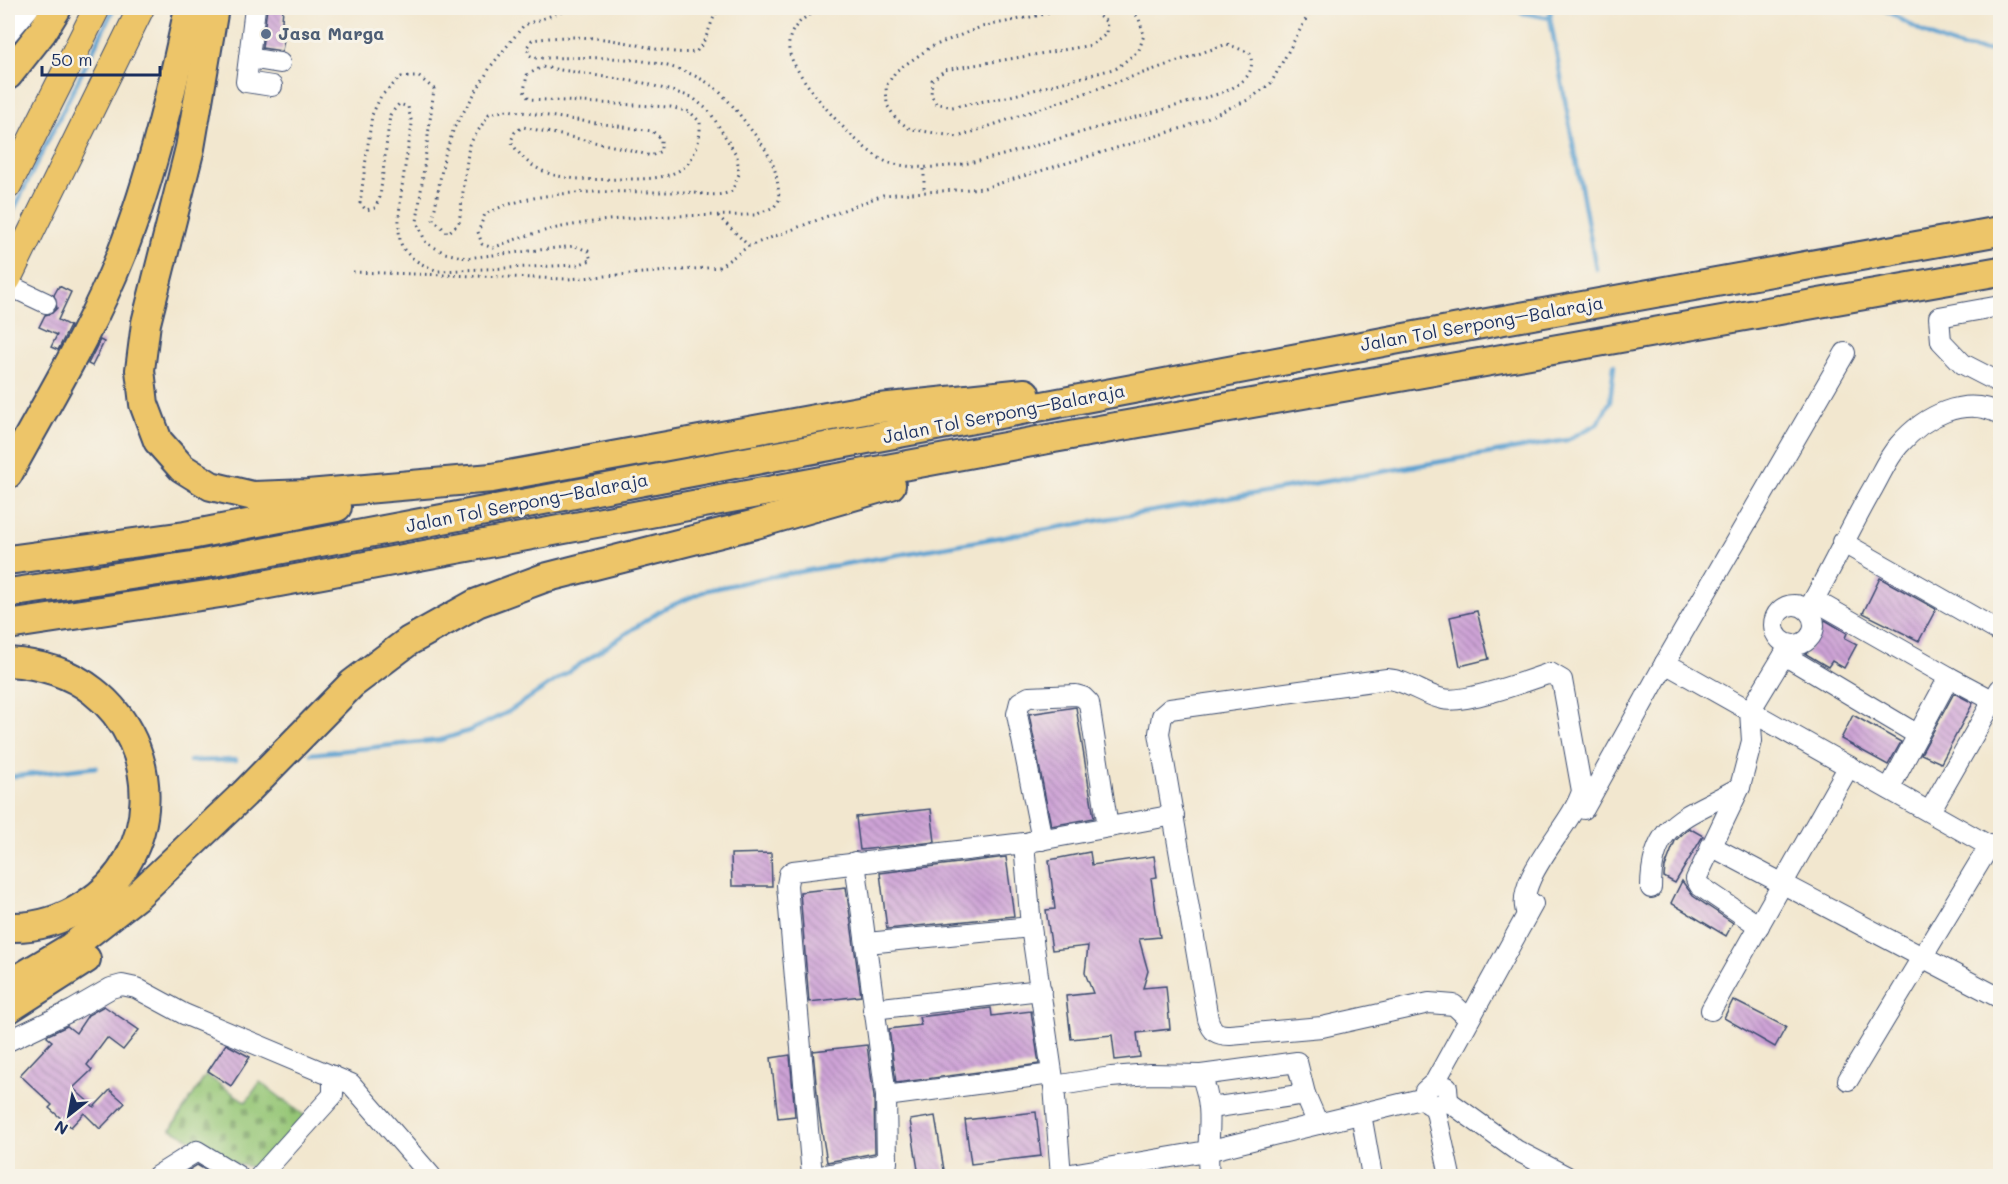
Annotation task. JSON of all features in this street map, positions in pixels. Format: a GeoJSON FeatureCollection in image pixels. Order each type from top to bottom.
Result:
{"type":"FeatureCollection","features":[{"type":"Feature","properties":{"kind":"highway"},"geometry":{"type":"LineString","coordinates":[[8,75],[42,32],[57,8]]}},
{"type":"Feature","properties":{"kind":"highway"},"geometry":{"type":"LineString","coordinates":[[8,474],[77,348],[121,255],[152,163],[189,8]]}},
{"type":"Feature","properties":{"kind":"highway"},"geometry":{"type":"LineString","coordinates":[[214,8],[190,148],[146,323],[140,370],[144,404],[158,441],[182,468],[211,486],[253,496],[308,494],[492,478]]}},
{"type":"Feature","properties":{"kind":"highway","name":"Jalan Tol Serpong–Balaraja"},"geometry":{"type":"LineString","coordinates":[[8,593],[204,564],[1415,336],[2001,231]]}},
{"type":"Feature","properties":{"kind":"highway","name":"Jalan Tol Serpong–Balaraja"},"geometry":{"type":"LineString","coordinates":[[8,625],[220,593],[1048,439],[2001,271]]}},
{"type":"Feature","properties":{"kind":"highway"},"geometry":{"type":"LineString","coordinates":[[8,560],[185,536],[870,409],[1215,375]]}},
{"type":"Feature","properties":{"kind":"highway"},"geometry":{"type":"LineString","coordinates":[[8,985],[70,948],[138,895],[244,794],[352,684],[409,641],[477,603],[544,578],[756,524],[1048,439]]}},
{"type":"Feature","properties":{"kind":"highway"},"geometry":{"type":"LineString","coordinates":[[8,662],[34,664],[60,672],[93,690],[116,713],[138,753],[146,799],[142,831],[128,864],[104,894],[65,918],[28,928],[8,927]]}},
{"type":"Feature","properties":{"kind":"highway"},"geometry":{"type":"LineString","coordinates":[[8,1009],[104,947],[162,894],[244,794]]}},
{"type":"Feature","properties":{"kind":"main road"},"geometry":{"type":"LineString","coordinates":[[8,186],[97,8]]}},
{"type":"Feature","properties":{"kind":"main road"},"geometry":{"type":"LineString","coordinates":[[8,279],[141,8]]}},
{"type":"Feature","properties":{"kind":"street"},"geometry":{"type":"LineString","coordinates":[[8,33],[29,8]]}},
{"type":"Feature","properties":{"kind":"street"},"geometry":{"type":"LineString","coordinates":[[255,8],[246,82],[272,86]]}},
{"type":"Feature","properties":{"kind":"street"},"geometry":{"type":"LineString","coordinates":[[249,58],[280,63]]}},
{"type":"Feature","properties":{"kind":"street"},"geometry":{"type":"LineString","coordinates":[[8,285],[46,303]]}},
{"type":"Feature","properties":{"kind":"street"},"geometry":{"type":"LineString","coordinates":[[2001,306],[1939,317],[1941,341],[1963,364],[2001,383]]}},
{"type":"Feature","properties":{"kind":"street"},"geometry":{"type":"LineString","coordinates":[[1449,1176],[1436,1097],[1469,1019],[1665,663],[1845,353]]}},
{"type":"Feature","properties":{"kind":"street"},"geometry":{"type":"LineString","coordinates":[[1759,926],[1697,883],[1697,874],[1740,787],[1752,741],[1750,711],[1787,650],[1810,638],[1814,627],[1811,605],[1842,542],[1898,445],[1921,424],[1956,407],[1976,406],[2001,414]]}},
{"type":"Feature","properties":{"kind":"street"},"geometry":{"type":"LineString","coordinates":[[1842,542],[2001,632]]}},
{"type":"Feature","properties":{"kind":"street"},"geometry":{"type":"LineString","coordinates":[[1918,735],[1787,650],[1774,631],[1774,620],[1778,610],[1788,605],[1811,605],[1996,704],[1929,811]]}},
{"type":"Feature","properties":{"kind":"street"},"geometry":{"type":"LineString","coordinates":[[1665,663],[1995,849],[1922,954],[1848,1080]]}},
{"type":"Feature","properties":{"kind":"street"},"geometry":{"type":"LineString","coordinates":[[1469,1019],[1454,1005],[1429,1003],[1365,1020],[1322,1027],[1230,1035],[1217,1034],[1212,1030],[1208,1019],[1159,733],[1162,716],[1170,709],[1387,679],[1404,682],[1437,698],[1455,701],[1550,673],[1555,674],[1562,680],[1582,791],[1532,877],[1524,896],[1523,905],[1527,914]]}},
{"type":"Feature","properties":{"kind":"street"},"geometry":{"type":"LineString","coordinates":[[1889,789],[1949,677]]}},
{"type":"Feature","properties":{"kind":"street"},"geometry":{"type":"LineString","coordinates":[[1108,827],[1089,703],[1083,697],[1076,695],[1029,697],[1020,702],[1017,714],[1033,841],[1031,927],[1053,1080],[1060,1176],[1207,1152],[1436,1097],[1516,1150],[1566,1176]]}},
{"type":"Feature","properties":{"kind":"street"},"geometry":{"type":"LineString","coordinates":[[1711,1010],[1849,766]]}},
{"type":"Feature","properties":{"kind":"street"},"geometry":{"type":"LineString","coordinates":[[1651,888],[1651,862],[1655,849],[1671,827],[1690,813],[1740,787]]}},
{"type":"Feature","properties":{"kind":"street"},"geometry":{"type":"LineString","coordinates":[[812,1176],[788,877],[793,871],[1033,841],[1174,815]]}},
{"type":"Feature","properties":{"kind":"street"},"geometry":{"type":"LineString","coordinates":[[1711,846],[1922,954],[2001,998]]}},
{"type":"Feature","properties":{"kind":"street"},"geometry":{"type":"LineString","coordinates":[[820,1176],[887,1163],[886,1096],[855,862]]}},
{"type":"Feature","properties":{"kind":"street"},"geometry":{"type":"LineString","coordinates":[[867,943],[1031,927]]}},
{"type":"Feature","properties":{"kind":"street"},"geometry":{"type":"LineString","coordinates":[[8,1041],[122,985],[136,988],[184,1014],[351,1084],[431,1176]]}},
{"type":"Feature","properties":{"kind":"street"},"geometry":{"type":"LineString","coordinates":[[873,1010],[1041,990]]}},
{"type":"Feature","properties":{"kind":"street"},"geometry":{"type":"LineString","coordinates":[[1292,1028],[1305,1094],[1318,1124]]}},
{"type":"Feature","properties":{"kind":"street"},"geometry":{"type":"LineString","coordinates":[[886,1096],[1053,1080],[1150,1074],[1201,1075],[1297,1062]]}},
{"type":"Feature","properties":{"kind":"street"},"geometry":{"type":"LineString","coordinates":[[1201,1075],[1211,1108],[1211,1132],[1207,1152],[1209,1176]]}},
{"type":"Feature","properties":{"kind":"street"},"geometry":{"type":"LineString","coordinates":[[260,1176],[333,1095],[333,1076]]}},
{"type":"Feature","properties":{"kind":"street"},"geometry":{"type":"LineString","coordinates":[[1211,1108],[1305,1094]]}},
{"type":"Feature","properties":{"kind":"street"},"geometry":{"type":"LineString","coordinates":[[1361,1114],[1372,1176]]}},
{"type":"Feature","properties":{"kind":"street"},"geometry":{"type":"LineString","coordinates":[[157,1176],[197,1151],[238,1176]]}},
{"type":"Feature","properties":{"kind":"path"},"geometry":{"type":"LineString","coordinates":[[573,8],[524,25],[491,66],[454,128],[444,158],[433,219],[448,233],[459,224],[469,146],[480,124],[489,114],[507,110],[652,131],[661,139],[661,151],[651,156],[523,127],[515,132],[511,141],[519,156],[539,170],[571,180],[645,179],[672,175],[686,166],[701,137],[700,122],[690,112],[670,108],[529,99],[524,91],[527,75],[542,67],[644,83],[692,97],[710,112],[737,156],[739,174],[732,191],[722,196],[686,192],[543,195],[509,202],[485,214],[478,232],[482,244],[493,248],[522,236],[626,218],[755,215],[774,207],[779,200],[779,189],[778,178],[769,152],[736,110],[711,86],[683,71],[641,62],[529,56],[527,47],[532,40],[552,37],[616,40],[675,54],[696,52],[708,39],[715,13],[720,8]]}},
{"type":"Feature","properties":{"kind":"path"},"geometry":{"type":"LineString","coordinates":[[833,8],[807,14],[795,28],[789,49],[795,65],[813,94],[864,147],[887,163],[924,169],[990,157],[1225,92],[1247,80],[1254,65],[1251,53],[1227,44],[958,137],[910,129],[896,119],[887,105],[886,86],[896,71],[931,47],[981,27],[1070,9],[1094,13],[1107,22],[1106,34],[1092,45],[945,70],[932,80],[931,94],[936,103],[952,107],[1007,97],[1117,68],[1139,50],[1144,35],[1139,19],[1131,8]]}},
{"type":"Feature","properties":{"kind":"path"},"geometry":{"type":"LineString","coordinates":[[353,272],[568,279],[719,267],[749,246],[883,195],[984,188],[1186,127],[1250,99],[1270,83],[1312,8]]}},
{"type":"Feature","properties":{"kind":"path"},"geometry":{"type":"LineString","coordinates":[[401,77],[419,77],[434,89],[417,222],[426,243],[446,253],[466,258],[575,246],[588,251],[591,260],[577,266],[438,271],[421,265],[402,248],[398,224],[412,124],[408,107],[399,104],[390,114],[380,197],[375,208],[366,210],[360,203],[367,144],[376,105],[381,96],[401,77]]}},
{"type":"Feature","properties":{"kind":"path"},"geometry":{"type":"LineString","coordinates":[[924,169],[924,191]]}},
{"type":"Feature","properties":{"kind":"path"},"geometry":{"type":"LineString","coordinates":[[717,215],[749,246]]}},
{"type":"Feature","properties":{"kind":"green space"},"geometry":{"type":"Polygon","coordinates":[[[206,1075],[246,1102],[260,1082],[305,1116],[258,1168],[237,1164],[171,1129],[206,1075]]]}},
{"type":"Feature","properties":{"kind":"building"},"geometry":{"type":"Polygon","coordinates":[[[267,8],[283,8],[282,21],[286,27],[282,51],[262,48],[267,8]]]}},
{"type":"Feature","properties":{"kind":"building"},"geometry":{"type":"Polygon","coordinates":[[[59,286],[71,292],[58,320],[70,326],[58,350],[51,347],[57,335],[39,327],[45,315],[57,308],[54,295],[59,286]]]}},
{"type":"Feature","properties":{"kind":"building"},"geometry":{"type":"Polygon","coordinates":[[[100,340],[104,342],[92,366],[88,364],[100,340]]]}},
{"type":"Feature","properties":{"kind":"building"},"geometry":{"type":"Polygon","coordinates":[[[1880,578],[1936,609],[1919,641],[1863,613],[1880,578]]]}},
{"type":"Feature","properties":{"kind":"building"},"geometry":{"type":"Polygon","coordinates":[[[1477,611],[1489,659],[1460,666],[1450,617],[1477,611]]]}},
{"type":"Feature","properties":{"kind":"building"},"geometry":{"type":"Polygon","coordinates":[[[1825,620],[1847,633],[1845,638],[1857,644],[1844,668],[1832,661],[1828,667],[1806,654],[1825,620]]]}},
{"type":"Feature","properties":{"kind":"building"},"geometry":{"type":"Polygon","coordinates":[[[1954,693],[1973,703],[1941,763],[1921,754],[1954,693]]]}},
{"type":"Feature","properties":{"kind":"building"},"geometry":{"type":"Polygon","coordinates":[[[1076,707],[1094,818],[1051,826],[1029,714],[1076,707]]]}},
{"type":"Feature","properties":{"kind":"building"},"geometry":{"type":"Polygon","coordinates":[[[1853,715],[1901,742],[1888,765],[1841,739],[1853,715]]]}},
{"type":"Feature","properties":{"kind":"building"},"geometry":{"type":"Polygon","coordinates":[[[931,809],[935,842],[860,850],[856,817],[931,809]]]}},
{"type":"Feature","properties":{"kind":"building"},"geometry":{"type":"Polygon","coordinates":[[[1689,828],[1703,836],[1675,883],[1664,877],[1665,867],[1675,841],[1689,828]]]}},
{"type":"Feature","properties":{"kind":"building"},"geometry":{"type":"Polygon","coordinates":[[[1090,852],[1092,865],[1154,856],[1157,877],[1151,878],[1160,937],[1139,939],[1148,971],[1143,988],[1166,986],[1170,1029],[1137,1033],[1140,1057],[1115,1060],[1112,1035],[1071,1039],[1066,996],[1093,993],[1085,973],[1088,946],[1052,950],[1046,910],[1055,909],[1049,860],[1090,852]]]}},
{"type":"Feature","properties":{"kind":"building"},"geometry":{"type":"Polygon","coordinates":[[[771,853],[772,886],[732,886],[731,854],[771,853]]]}},
{"type":"Feature","properties":{"kind":"building"},"geometry":{"type":"Polygon","coordinates":[[[1006,857],[1014,916],[887,929],[880,873],[1006,857]]]}},
{"type":"Feature","properties":{"kind":"building"},"geometry":{"type":"Polygon","coordinates":[[[1682,881],[1693,896],[1733,923],[1726,936],[1671,903],[1682,881]]]}},
{"type":"Feature","properties":{"kind":"building"},"geometry":{"type":"Polygon","coordinates":[[[846,887],[861,996],[809,1002],[800,892],[846,887]]]}},
{"type":"Feature","properties":{"kind":"building"},"geometry":{"type":"Polygon","coordinates":[[[1733,1000],[1786,1027],[1775,1047],[1724,1018],[1733,1000]]]}},
{"type":"Feature","properties":{"kind":"building"},"geometry":{"type":"Polygon","coordinates":[[[104,1006],[139,1030],[123,1050],[107,1038],[87,1065],[92,1070],[73,1088],[94,1107],[110,1090],[125,1103],[100,1129],[84,1113],[71,1127],[49,1108],[52,1105],[20,1075],[52,1041],[47,1037],[48,1035],[67,1026],[76,1033],[88,1015],[104,1006]]]}},
{"type":"Feature","properties":{"kind":"building"},"geometry":{"type":"Polygon","coordinates":[[[991,1008],[992,1016],[1031,1011],[1039,1064],[896,1083],[889,1029],[921,1025],[919,1017],[991,1008]]]}},
{"type":"Feature","properties":{"kind":"building"},"geometry":{"type":"Polygon","coordinates":[[[226,1044],[250,1057],[231,1086],[208,1071],[226,1044]]]}},
{"type":"Feature","properties":{"kind":"building"},"geometry":{"type":"Polygon","coordinates":[[[867,1045],[874,1097],[875,1153],[827,1162],[819,1114],[813,1051],[867,1045]]]}},
{"type":"Feature","properties":{"kind":"building"},"geometry":{"type":"Polygon","coordinates":[[[790,1055],[795,1116],[778,1118],[771,1058],[790,1055]]]}},
{"type":"Feature","properties":{"kind":"building"},"geometry":{"type":"Polygon","coordinates":[[[1036,1112],[1041,1156],[971,1164],[965,1120],[1036,1112]]]}},
{"type":"Feature","properties":{"kind":"building"},"geometry":{"type":"Polygon","coordinates":[[[935,1116],[945,1176],[919,1176],[910,1120],[935,1116]]]}},
{"type":"Feature","properties":{"kind":"building"},"geometry":{"type":"Polygon","coordinates":[[[197,1165],[209,1172],[205,1176],[179,1176],[197,1165]]]}},
{"type":"Feature","properties":{"kind":"waterway"},"geometry":{"type":"LineString","coordinates":[[8,221],[114,8]]}},
{"type":"Feature","properties":{"kind":"waterway"},"geometry":{"type":"LineString","coordinates":[[1516,8],[1523,13],[1550,18]]}},
{"type":"Feature","properties":{"kind":"waterway"},"geometry":{"type":"LineString","coordinates":[[1551,8],[1550,18],[1596,269]]}},
{"type":"Feature","properties":{"kind":"waterway"},"geometry":{"type":"LineString","coordinates":[[1882,8],[1924,32],[1953,45],[1968,49],[2000,49]]}},
{"type":"Feature","properties":{"kind":"waterway"},"geometry":{"type":"LineString","coordinates":[[311,754],[440,740],[469,731],[508,712],[663,609],[708,590],[769,577],[1567,440],[1597,424],[1610,402],[1614,365]]}},
{"type":"Feature","properties":{"kind":"waterway"},"geometry":{"type":"LineString","coordinates":[[190,761],[236,760]]}},
{"type":"Feature","properties":{"kind":"waterway"},"geometry":{"type":"LineString","coordinates":[[8,777],[96,767]]}},
{"type":"Feature","properties":{"kind":"place","name":"Jasa Marga"},"geometry":{"type":"Point","coordinates":[266,34]}}]}
